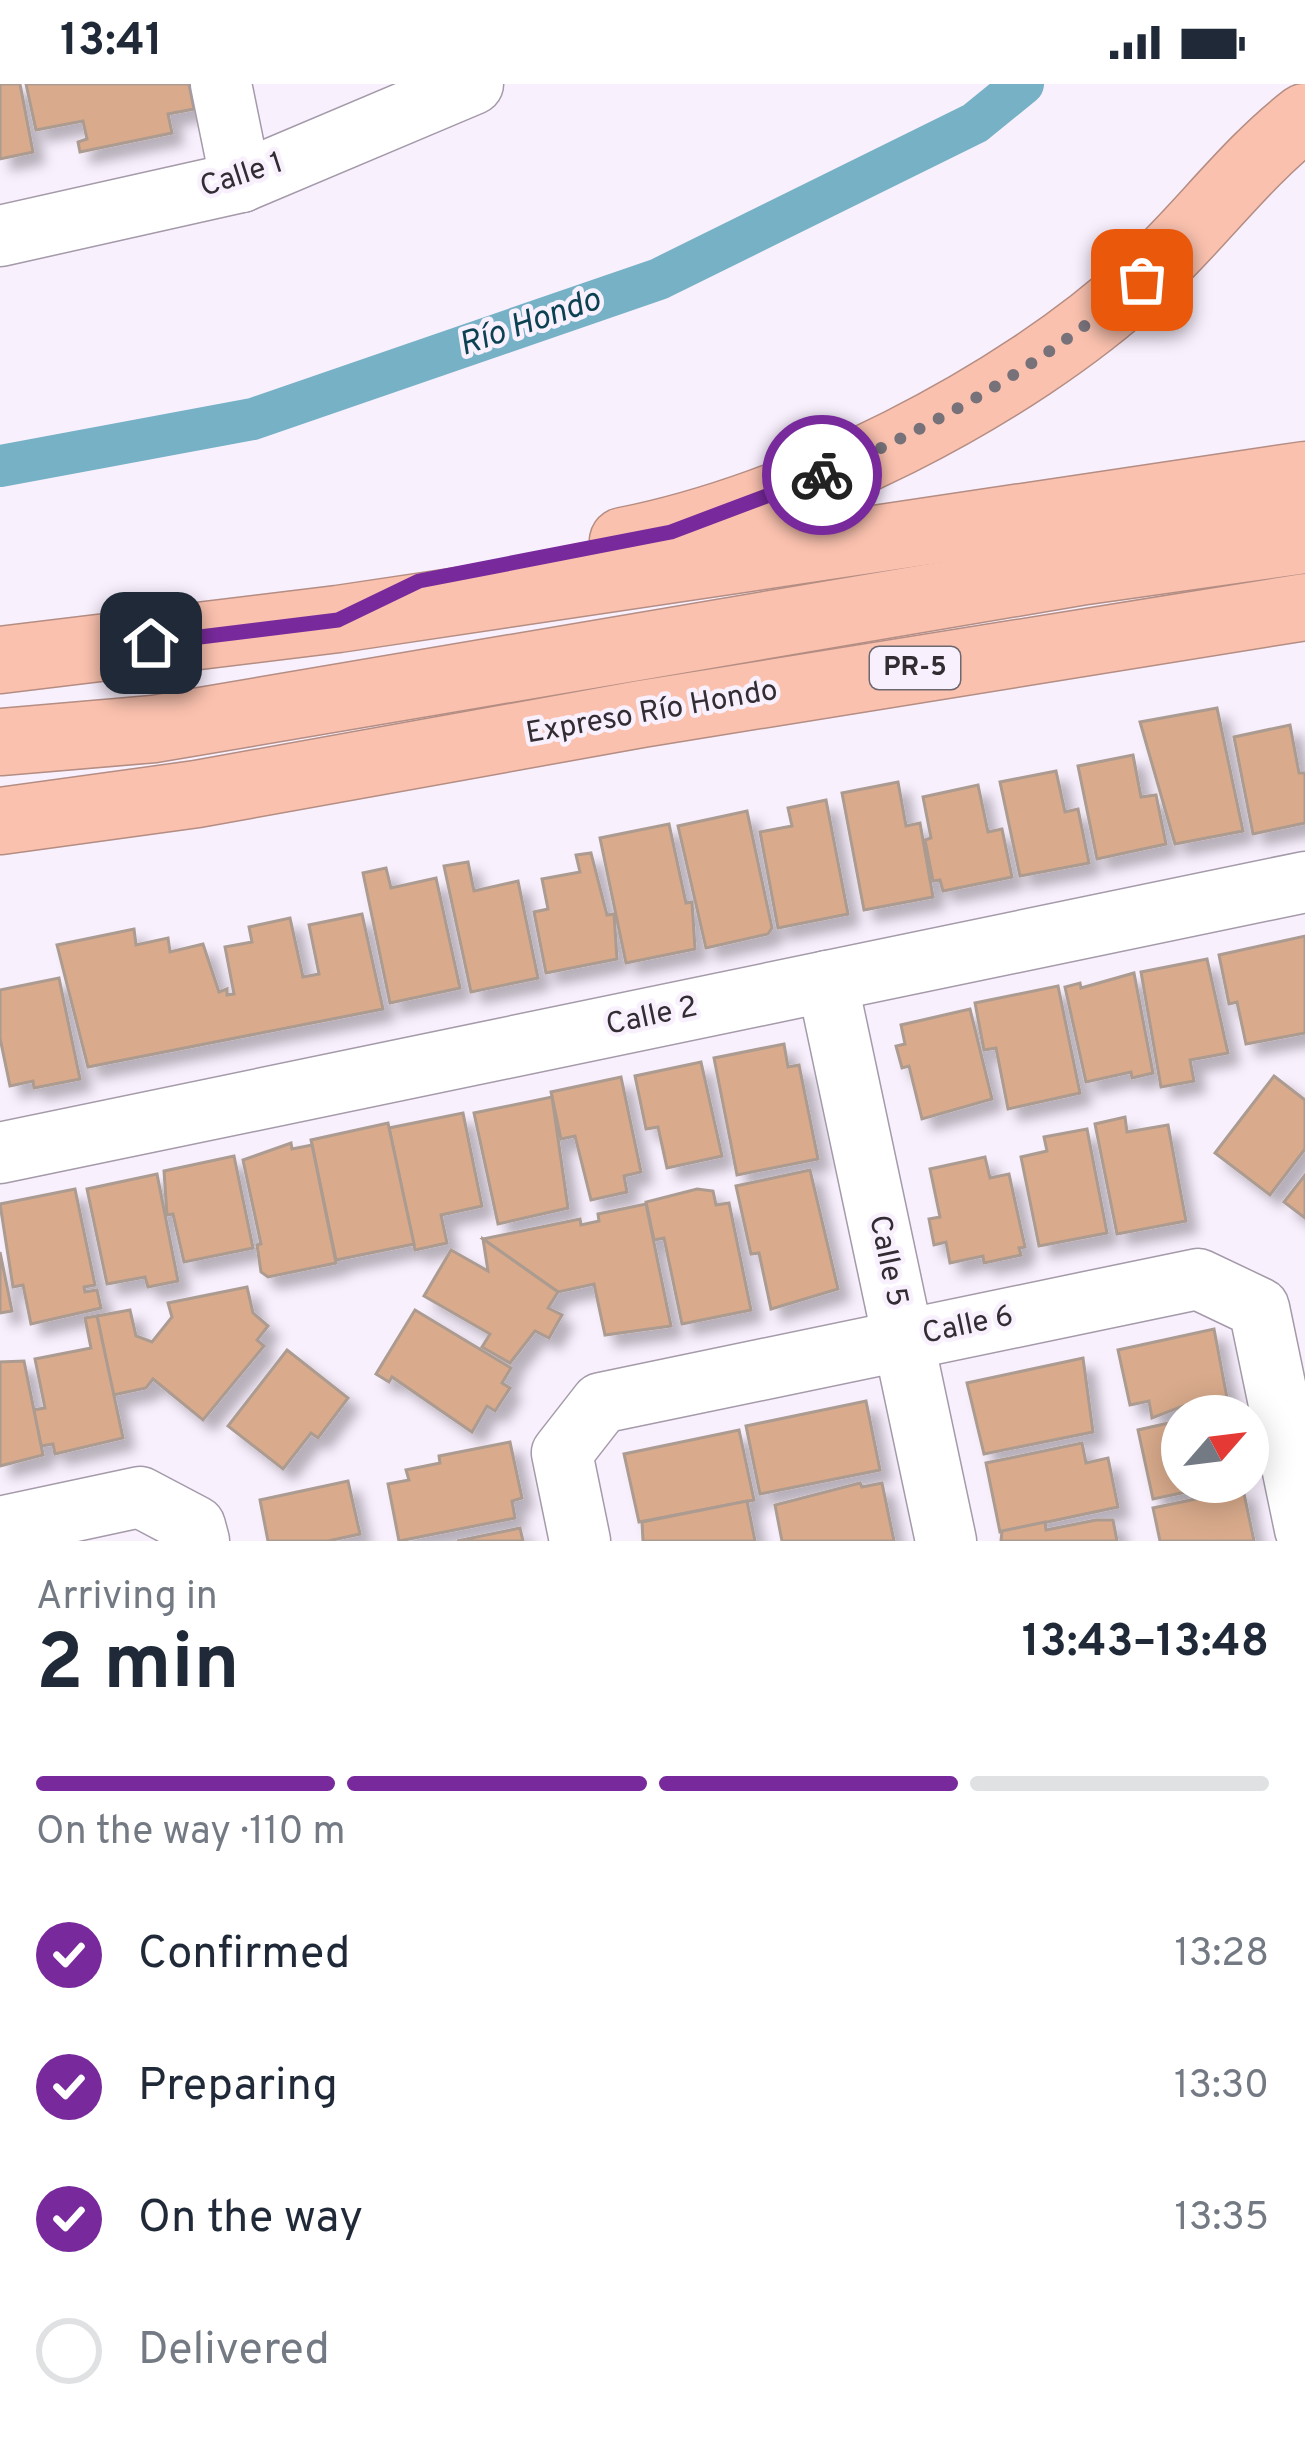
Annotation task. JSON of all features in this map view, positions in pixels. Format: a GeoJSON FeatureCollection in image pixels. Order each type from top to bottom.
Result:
{"type":"FeatureCollection","features":[{"type":"Feature","properties":{"kind":"highway"},"geometry":{"type":"LineString","coordinates":[[338,620],[419,581],[671,532],[906,438],[1032,366],[1088,326],[1224,201],[1296,116]]}},
{"type":"Feature","properties":{"kind":"highway"},"geometry":{"type":"LineString","coordinates":[[0,660],[338,620],[1305,475]]}},
{"type":"Feature","properties":{"kind":"highway"},"geometry":{"type":"LineString","coordinates":[[0,742],[221,718],[1085,571],[1305,540]]}},
{"type":"Feature","properties":{"kind":"highway","name":"Expreso Río Hondo"},"geometry":{"type":"LineString","coordinates":[[0,821],[196,794],[664,710],[1305,608]]}},
{"type":"Feature","properties":{"kind":"street"},"geometry":{"type":"LineString","coordinates":[[220,84],[241,182]]}},
{"type":"Feature","properties":{"kind":"street","name":"Calle 1"},"geometry":{"type":"LineString","coordinates":[[0,236],[241,182],[473,84]]}},
{"type":"Feature","properties":{"kind":"street","name":"Calle 2"},"geometry":{"type":"LineString","coordinates":[[0,1153],[1305,882]]}},
{"type":"Feature","properties":{"kind":"street","name":"Calle 5"},"geometry":{"type":"LineString","coordinates":[[827,981],[946,1541]]}},
{"type":"Feature","properties":{"kind":"street","name":"Calle 6"},"geometry":{"type":"LineString","coordinates":[[580,1541],[562,1453],[601,1403],[1198,1279],[1259,1308],[1305,1529]]}},
{"type":"Feature","properties":{"kind":"street"},"geometry":{"type":"LineString","coordinates":[[0,1527],[140,1497],[196,1526],[199,1541]]}},
{"type":"Feature","properties":{"kind":"building"},"geometry":{"type":"Polygon","coordinates":[[[0,84],[20,84],[33,152],[0,159],[0,84]]]}},
{"type":"Feature","properties":{"kind":"building"},"geometry":{"type":"Polygon","coordinates":[[[26,84],[189,84],[194,109],[168,114],[172,133],[80,152],[78,142],[87,139],[83,121],[36,130],[26,84]]]}},
{"type":"Feature","properties":{"kind":"building"},"geometry":{"type":"Polygon","coordinates":[[[1217,708],[1243,831],[1175,844],[1140,722],[1217,708]]]}},
{"type":"Feature","properties":{"kind":"building"},"geometry":{"type":"Polygon","coordinates":[[[1290,725],[1299,773],[1305,773],[1305,823],[1253,834],[1234,737],[1290,725]]]}},
{"type":"Feature","properties":{"kind":"building"},"geometry":{"type":"Polygon","coordinates":[[[1133,755],[1141,797],[1156,795],[1166,844],[1097,859],[1078,766],[1133,755]]]}},
{"type":"Feature","properties":{"kind":"building"},"geometry":{"type":"Polygon","coordinates":[[[1056,771],[1065,812],[1078,809],[1089,863],[1020,876],[1000,782],[1056,771]]]}},
{"type":"Feature","properties":{"kind":"building"},"geometry":{"type":"Polygon","coordinates":[[[898,782],[906,826],[920,823],[933,897],[864,910],[842,793],[898,782]]]}},
{"type":"Feature","properties":{"kind":"building"},"geometry":{"type":"Polygon","coordinates":[[[978,785],[988,832],[1002,829],[1012,877],[943,891],[940,880],[933,881],[923,797],[978,785]]]}},
{"type":"Feature","properties":{"kind":"building"},"geometry":{"type":"Polygon","coordinates":[[[826,800],[848,914],[778,928],[760,832],[792,826],[788,808],[826,800]]]}},
{"type":"Feature","properties":{"kind":"building"},"geometry":{"type":"Polygon","coordinates":[[[747,811],[772,928],[768,934],[706,948],[678,826],[747,811]]]}},
{"type":"Feature","properties":{"kind":"building"},"geometry":{"type":"Polygon","coordinates":[[[669,824],[686,903],[692,902],[695,949],[626,963],[600,838],[669,824]]]}},
{"type":"Feature","properties":{"kind":"building"},"geometry":{"type":"Polygon","coordinates":[[[591,853],[607,915],[614,914],[617,959],[546,973],[534,912],[548,909],[542,879],[580,872],[576,855],[591,853]]]}},
{"type":"Feature","properties":{"kind":"building"},"geometry":{"type":"Polygon","coordinates":[[[468,862],[474,891],[518,881],[538,978],[471,992],[444,866],[468,862]]]}},
{"type":"Feature","properties":{"kind":"building"},"geometry":{"type":"Polygon","coordinates":[[[386,868],[391,888],[436,878],[460,988],[390,1003],[363,873],[386,868]]]}},
{"type":"Feature","properties":{"kind":"building"},"geometry":{"type":"Polygon","coordinates":[[[362,914],[383,1009],[88,1067],[57,945],[134,929],[136,945],[168,938],[170,952],[203,944],[219,992],[227,989],[227,995],[234,994],[225,947],[252,942],[249,927],[290,918],[303,977],[319,974],[309,925],[362,914]]]}},
{"type":"Feature","properties":{"kind":"building"},"geometry":{"type":"Polygon","coordinates":[[[1305,936],[1305,1033],[1246,1044],[1237,1002],[1229,1004],[1219,955],[1305,936]]]}},
{"type":"Feature","properties":{"kind":"building"},"geometry":{"type":"Polygon","coordinates":[[[1207,959],[1228,1053],[1190,1060],[1194,1081],[1161,1087],[1141,972],[1207,959]]]}},
{"type":"Feature","properties":{"kind":"building"},"geometry":{"type":"Polygon","coordinates":[[[1134,973],[1153,1073],[1132,1078],[1131,1072],[1086,1082],[1065,987],[1080,983],[1081,988],[1134,973]]]}},
{"type":"Feature","properties":{"kind":"building"},"geometry":{"type":"Polygon","coordinates":[[[59,978],[80,1079],[34,1088],[33,1081],[10,1086],[0,1038],[0,990],[59,978]]]}},
{"type":"Feature","properties":{"kind":"building"},"geometry":{"type":"Polygon","coordinates":[[[1058,986],[1080,1093],[1008,1109],[996,1048],[984,1050],[975,1003],[1058,986]]]}},
{"type":"Feature","properties":{"kind":"building"},"geometry":{"type":"Polygon","coordinates":[[[970,1009],[992,1099],[922,1119],[909,1066],[902,1068],[896,1046],[905,1044],[901,1025],[970,1009]]]}},
{"type":"Feature","properties":{"kind":"building"},"geometry":{"type":"Polygon","coordinates":[[[784,1044],[788,1067],[799,1065],[818,1159],[737,1175],[714,1058],[784,1044]]]}},
{"type":"Feature","properties":{"kind":"building"},"geometry":{"type":"Polygon","coordinates":[[[701,1062],[722,1156],[667,1168],[658,1127],[646,1129],[635,1076],[701,1062]]]}},
{"type":"Feature","properties":{"kind":"building"},"geometry":{"type":"Polygon","coordinates":[[[1274,1076],[1305,1100],[1305,1149],[1270,1195],[1215,1153],[1274,1076]]]}},
{"type":"Feature","properties":{"kind":"building"},"geometry":{"type":"Polygon","coordinates":[[[621,1077],[641,1172],[624,1176],[627,1192],[591,1200],[575,1136],[561,1139],[551,1092],[621,1077]]]}},
{"type":"Feature","properties":{"kind":"building"},"geometry":{"type":"Polygon","coordinates":[[[552,1097],[568,1208],[498,1224],[474,1113],[552,1097]]]}},
{"type":"Feature","properties":{"kind":"building"},"geometry":{"type":"Polygon","coordinates":[[[463,1113],[482,1206],[441,1215],[447,1243],[415,1250],[389,1128],[463,1113]]]}},
{"type":"Feature","properties":{"kind":"building"},"geometry":{"type":"Polygon","coordinates":[[[1125,1117],[1127,1132],[1168,1125],[1186,1221],[1117,1234],[1095,1124],[1125,1117]]]}},
{"type":"Feature","properties":{"kind":"building"},"geometry":{"type":"Polygon","coordinates":[[[388,1123],[414,1244],[336,1260],[311,1140],[388,1123]]]}},
{"type":"Feature","properties":{"kind":"building"},"geometry":{"type":"Polygon","coordinates":[[[1087,1129],[1107,1233],[1039,1246],[1021,1157],[1047,1151],[1044,1137],[1087,1129]]]}},
{"type":"Feature","properties":{"kind":"building"},"geometry":{"type":"Polygon","coordinates":[[[291,1143],[292,1149],[312,1145],[336,1263],[268,1277],[261,1272],[257,1245],[261,1244],[243,1160],[291,1143]]]}},
{"type":"Feature","properties":{"kind":"building"},"geometry":{"type":"Polygon","coordinates":[[[234,1156],[253,1248],[184,1262],[173,1214],[167,1215],[164,1171],[234,1156]]]}},
{"type":"Feature","properties":{"kind":"building"},"geometry":{"type":"Polygon","coordinates":[[[985,1157],[990,1178],[1009,1174],[1025,1247],[1019,1248],[1021,1255],[984,1263],[983,1256],[950,1263],[946,1242],[934,1245],[929,1219],[940,1217],[930,1169],[985,1157]]]}},
{"type":"Feature","properties":{"kind":"building"},"geometry":{"type":"Polygon","coordinates":[[[810,1170],[838,1289],[771,1309],[759,1253],[751,1254],[736,1186],[810,1170]]]}},
{"type":"Feature","properties":{"kind":"building"},"geometry":{"type":"Polygon","coordinates":[[[157,1174],[178,1281],[148,1287],[145,1277],[107,1284],[87,1189],[157,1174]]]}},
{"type":"Feature","properties":{"kind":"building"},"geometry":{"type":"Polygon","coordinates":[[[1305,1175],[1305,1218],[1284,1202],[1305,1175]]]}},
{"type":"Feature","properties":{"kind":"building"},"geometry":{"type":"Polygon","coordinates":[[[75,1189],[95,1285],[84,1287],[85,1292],[97,1290],[101,1308],[31,1324],[23,1285],[13,1287],[0,1204],[75,1189]]]}},
{"type":"Feature","properties":{"kind":"building"},"geometry":{"type":"Polygon","coordinates":[[[697,1189],[713,1191],[716,1205],[729,1203],[751,1310],[682,1324],[664,1238],[654,1240],[646,1202],[697,1189]]]}},
{"type":"Feature","properties":{"kind":"building"},"geometry":{"type":"Polygon","coordinates":[[[646,1204],[671,1326],[605,1335],[594,1284],[558,1292],[483,1239],[580,1219],[581,1225],[599,1221],[598,1214],[646,1204]]]}},
{"type":"Feature","properties":{"kind":"building"},"geometry":{"type":"Polygon","coordinates":[[[483,1239],[558,1292],[548,1308],[562,1315],[549,1338],[535,1331],[510,1363],[482,1347],[490,1334],[424,1296],[451,1250],[488,1271],[483,1239]]]}},
{"type":"Feature","properties":{"kind":"building"},"geometry":{"type":"Polygon","coordinates":[[[0,1252],[12,1311],[0,1313],[0,1252]]]}},
{"type":"Feature","properties":{"kind":"building"},"geometry":{"type":"Polygon","coordinates":[[[247,1287],[253,1313],[268,1326],[257,1340],[264,1346],[203,1420],[153,1379],[146,1388],[113,1395],[97,1316],[130,1310],[136,1336],[152,1342],[172,1317],[168,1303],[247,1287]]]}},
{"type":"Feature","properties":{"kind":"building"},"geometry":{"type":"Polygon","coordinates":[[[415,1310],[511,1368],[502,1383],[510,1388],[495,1411],[487,1406],[472,1432],[392,1377],[389,1382],[376,1374],[415,1310]]]}},
{"type":"Feature","properties":{"kind":"building"},"geometry":{"type":"Polygon","coordinates":[[[97,1316],[123,1438],[55,1454],[53,1444],[41,1446],[33,1410],[45,1408],[35,1359],[91,1348],[85,1318],[97,1316]]]}},
{"type":"Feature","properties":{"kind":"building"},"geometry":{"type":"Polygon","coordinates":[[[1214,1329],[1226,1395],[1161,1395],[1161,1415],[1152,1418],[1149,1401],[1130,1405],[1118,1350],[1214,1329]]]}},
{"type":"Feature","properties":{"kind":"building"},"geometry":{"type":"Polygon","coordinates":[[[287,1350],[348,1398],[318,1438],[311,1433],[283,1469],[228,1426],[287,1350]]]}},
{"type":"Feature","properties":{"kind":"building"},"geometry":{"type":"Polygon","coordinates":[[[1083,1358],[1093,1432],[984,1454],[967,1383],[1083,1358]]]}},
{"type":"Feature","properties":{"kind":"building"},"geometry":{"type":"Polygon","coordinates":[[[24,1361],[43,1455],[0,1466],[0,1362],[24,1361]]]}},
{"type":"Feature","properties":{"kind":"building"},"geometry":{"type":"Polygon","coordinates":[[[866,1401],[880,1470],[760,1494],[746,1426],[866,1401]]]}},
{"type":"Feature","properties":{"kind":"building"},"geometry":{"type":"Polygon","coordinates":[[[1161,1425],[1161,1497],[1153,1499],[1138,1430],[1161,1425]]]}},
{"type":"Feature","properties":{"kind":"building"},"geometry":{"type":"Polygon","coordinates":[[[739,1430],[754,1500],[639,1522],[624,1454],[739,1430]]]}},
{"type":"Feature","properties":{"kind":"building"},"geometry":{"type":"Polygon","coordinates":[[[510,1442],[522,1498],[512,1501],[515,1518],[399,1541],[388,1484],[409,1480],[406,1470],[440,1463],[439,1456],[510,1442]]]}},
{"type":"Feature","properties":{"kind":"building"},"geometry":{"type":"Polygon","coordinates":[[[1082,1443],[1086,1463],[1108,1458],[1118,1507],[1000,1532],[986,1463],[1082,1443]]]}},
{"type":"Feature","properties":{"kind":"building"},"geometry":{"type":"Polygon","coordinates":[[[348,1481],[360,1534],[328,1541],[268,1541],[260,1500],[348,1481]]]}},
{"type":"Feature","properties":{"kind":"building"},"geometry":{"type":"Polygon","coordinates":[[[860,1483],[862,1487],[882,1483],[894,1541],[782,1541],[775,1505],[860,1483]]]}},
{"type":"Feature","properties":{"kind":"building"},"geometry":{"type":"Polygon","coordinates":[[[747,1501],[755,1541],[643,1541],[642,1522],[747,1501]]]}},
{"type":"Feature","properties":{"kind":"building"},"geometry":{"type":"Polygon","coordinates":[[[1177,1503],[1246,1503],[1254,1541],[1160,1541],[1153,1508],[1177,1503]]]}},
{"type":"Feature","properties":{"kind":"building"},"geometry":{"type":"Polygon","coordinates":[[[1113,1520],[1117,1541],[1001,1541],[1002,1531],[1045,1522],[1046,1530],[1113,1520]]]}},
{"type":"Feature","properties":{"kind":"building"},"geometry":{"type":"Polygon","coordinates":[[[520,1528],[523,1541],[457,1541],[520,1528]]]}},
{"type":"Feature","properties":{"kind":"waterway","name":"Río Hondo"},"geometry":{"type":"LineString","coordinates":[[0,466],[253,419],[659,279],[975,123],[1023,84]]}},
{"type":"Feature","properties":{"kind":"way so far"},"geometry":{"type":"LineString","coordinates":[[822,475],[980,398],[1088,326],[1142,280]]}},
{"type":"Feature","properties":{"kind":"route"},"geometry":{"type":"LineString","coordinates":[[151,643],[338,620],[419,581],[671,532],[822,475]]}}]}
